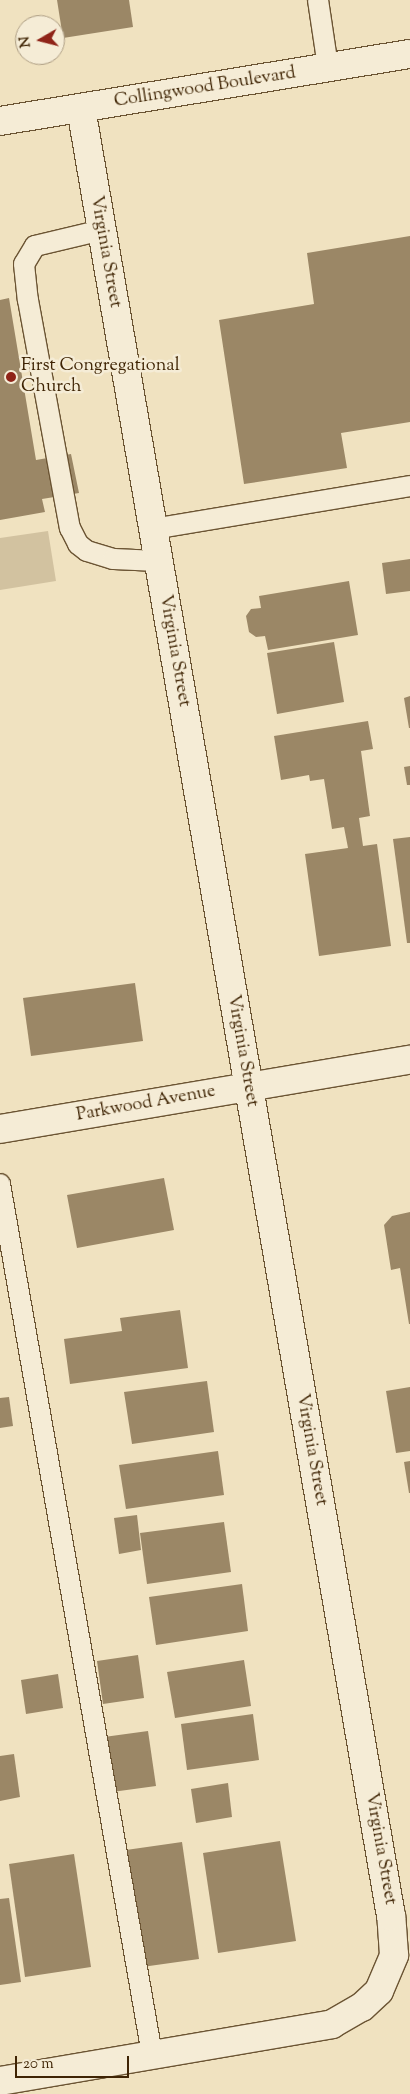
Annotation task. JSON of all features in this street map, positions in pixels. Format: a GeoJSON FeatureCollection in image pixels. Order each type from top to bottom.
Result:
{"type":"FeatureCollection","features":[{"type":"Feature","properties":{"kind":"street","name":"Collingwood Boulevard"},"geometry":{"type":"LineString","coordinates":[[0,121],[410,54]]}},
{"type":"Feature","properties":{"kind":"street","name":"Virginia Street"},"geometry":{"type":"LineString","coordinates":[[81,108],[391,1916],[394,1955],[379,1991],[362,2007],[332,2024],[152,2054]]}},
{"type":"Feature","properties":{"kind":"street","name":"Parkwood Avenue"},"geometry":{"type":"LineString","coordinates":[[0,1129],[410,1060]]}},
{"type":"Feature","properties":{"kind":"street"},"geometry":{"type":"LineString","coordinates":[[0,2081],[152,2054]]}},
{"type":"Feature","properties":{"kind":"lane"},"geometry":{"type":"LineString","coordinates":[[318,0],[328,68]]}},
{"type":"Feature","properties":{"kind":"lane"},"geometry":{"type":"LineString","coordinates":[[102,230],[35,246],[28,252],[24,264],[28,300],[70,528],[78,544],[87,551],[113,559],[158,561]]}},
{"type":"Feature","properties":{"kind":"lane"},"geometry":{"type":"LineString","coordinates":[[153,529],[410,486]]}},
{"type":"Feature","properties":{"kind":"lane"},"geometry":{"type":"LineString","coordinates":[[0,1184],[152,2054]]}},
{"type":"Feature","properties":{"kind":"shaded area"},"geometry":{"type":"Polygon","coordinates":[[[48,531],[56,581],[0,590],[0,538],[48,531]]]}},
{"type":"Feature","properties":{"kind":"building"},"geometry":{"type":"Polygon","coordinates":[[[57,0],[129,0],[133,27],[65,38],[65,15],[59,15],[57,0]]]}},
{"type":"Feature","properties":{"kind":"building"},"geometry":{"type":"Polygon","coordinates":[[[410,236],[410,422],[341,433],[347,468],[244,484],[219,320],[314,304],[307,253],[410,236]]]}},
{"type":"Feature","properties":{"kind":"building","name":"First Congregational Church"},"geometry":{"type":"Polygon","coordinates":[[[9,298],[36,460],[71,454],[79,493],[42,499],[45,512],[0,520],[0,300],[9,298]]]}},
{"type":"Feature","properties":{"kind":"building"},"geometry":{"type":"Polygon","coordinates":[[[410,559],[410,591],[386,594],[382,563],[410,559]]]}},
{"type":"Feature","properties":{"kind":"building"},"geometry":{"type":"Polygon","coordinates":[[[349,581],[358,635],[268,650],[265,636],[256,637],[249,632],[246,616],[251,609],[261,608],[259,596],[349,581]]]}},
{"type":"Feature","properties":{"kind":"building"},"geometry":{"type":"Polygon","coordinates":[[[334,642],[344,702],[277,714],[267,653],[334,642]]]}},
{"type":"Feature","properties":{"kind":"building"},"geometry":{"type":"Polygon","coordinates":[[[410,696],[410,728],[409,728],[404,698],[410,696]]]}},
{"type":"Feature","properties":{"kind":"building"},"geometry":{"type":"Polygon","coordinates":[[[368,721],[373,749],[361,751],[370,816],[359,818],[363,846],[377,844],[391,946],[319,956],[305,854],[348,848],[344,827],[332,829],[324,779],[310,781],[309,775],[281,780],[274,736],[368,721]]]}},
{"type":"Feature","properties":{"kind":"building"},"geometry":{"type":"Polygon","coordinates":[[[410,766],[410,785],[407,785],[404,767],[410,766]]]}},
{"type":"Feature","properties":{"kind":"building"},"geometry":{"type":"Polygon","coordinates":[[[410,837],[410,943],[407,943],[393,839],[410,837]]]}},
{"type":"Feature","properties":{"kind":"building"},"geometry":{"type":"Polygon","coordinates":[[[135,983],[143,1041],[31,1056],[23,998],[135,983]]]}},
{"type":"Feature","properties":{"kind":"building"},"geometry":{"type":"Polygon","coordinates":[[[164,1178],[174,1230],[77,1248],[67,1195],[164,1178]]]}},
{"type":"Feature","properties":{"kind":"building"},"geometry":{"type":"Polygon","coordinates":[[[410,1212],[409,1324],[400,1268],[391,1270],[384,1225],[392,1216],[410,1212]]]}},
{"type":"Feature","properties":{"kind":"building"},"geometry":{"type":"Polygon","coordinates":[[[180,1310],[188,1368],[70,1384],[64,1339],[122,1331],[120,1318],[180,1310]]]}},
{"type":"Feature","properties":{"kind":"building"},"geometry":{"type":"Polygon","coordinates":[[[207,1381],[214,1432],[132,1444],[124,1392],[207,1381]]]}},
{"type":"Feature","properties":{"kind":"building"},"geometry":{"type":"Polygon","coordinates":[[[410,1387],[410,1451],[396,1453],[386,1391],[410,1387]]]}},
{"type":"Feature","properties":{"kind":"building"},"geometry":{"type":"Polygon","coordinates":[[[9,1397],[13,1426],[0,1428],[0,1398],[9,1397]]]}},
{"type":"Feature","properties":{"kind":"building"},"geometry":{"type":"Polygon","coordinates":[[[218,1451],[224,1495],[126,1509],[119,1465],[218,1451]]]}},
{"type":"Feature","properties":{"kind":"building"},"geometry":{"type":"Polygon","coordinates":[[[410,1461],[410,1493],[409,1493],[404,1462],[410,1461]]]}},
{"type":"Feature","properties":{"kind":"building"},"geometry":{"type":"Polygon","coordinates":[[[137,1515],[141,1550],[119,1554],[114,1518],[137,1515]]]}},
{"type":"Feature","properties":{"kind":"building"},"geometry":{"type":"Polygon","coordinates":[[[224,1522],[231,1572],[147,1584],[140,1533],[224,1522]]]}},
{"type":"Feature","properties":{"kind":"building"},"geometry":{"type":"Polygon","coordinates":[[[242,1584],[248,1631],[156,1645],[149,1597],[242,1584]]]}},
{"type":"Feature","properties":{"kind":"building"},"geometry":{"type":"Polygon","coordinates":[[[138,1655],[144,1698],[103,1704],[97,1661],[138,1655]]]}},
{"type":"Feature","properties":{"kind":"building"},"geometry":{"type":"Polygon","coordinates":[[[244,1660],[251,1706],[175,1718],[167,1672],[244,1660]]]}},
{"type":"Feature","properties":{"kind":"building"},"geometry":{"type":"Polygon","coordinates":[[[58,1674],[63,1708],[26,1714],[21,1680],[58,1674]]]}},
{"type":"Feature","properties":{"kind":"building"},"geometry":{"type":"Polygon","coordinates":[[[253,1714],[259,1760],[187,1770],[181,1724],[253,1714]]]}},
{"type":"Feature","properties":{"kind":"building"},"geometry":{"type":"Polygon","coordinates":[[[148,1731],[156,1786],[112,1792],[104,1737],[148,1731]]]}},
{"type":"Feature","properties":{"kind":"building"},"geometry":{"type":"Polygon","coordinates":[[[14,1754],[20,1797],[0,1801],[0,1756],[14,1754]]]}},
{"type":"Feature","properties":{"kind":"building"},"geometry":{"type":"Polygon","coordinates":[[[228,1783],[232,1817],[196,1823],[191,1789],[228,1783]]]}},
{"type":"Feature","properties":{"kind":"building"},"geometry":{"type":"Polygon","coordinates":[[[280,1841],[296,1941],[218,1953],[203,1853],[280,1841]]]}},
{"type":"Feature","properties":{"kind":"building"},"geometry":{"type":"Polygon","coordinates":[[[182,1842],[199,1959],[142,1967],[126,1850],[182,1842]]]}},
{"type":"Feature","properties":{"kind":"building"},"geometry":{"type":"Polygon","coordinates":[[[74,1854],[91,1967],[25,1977],[9,1864],[74,1854]]]}},
{"type":"Feature","properties":{"kind":"building"},"geometry":{"type":"Polygon","coordinates":[[[9,1898],[21,1982],[0,1985],[0,1899],[9,1898]]]}},
{"type":"Feature","properties":{"kind":"place","name":"First Congregational Church"},"geometry":{"type":"Point","coordinates":[11,377]}}]}
